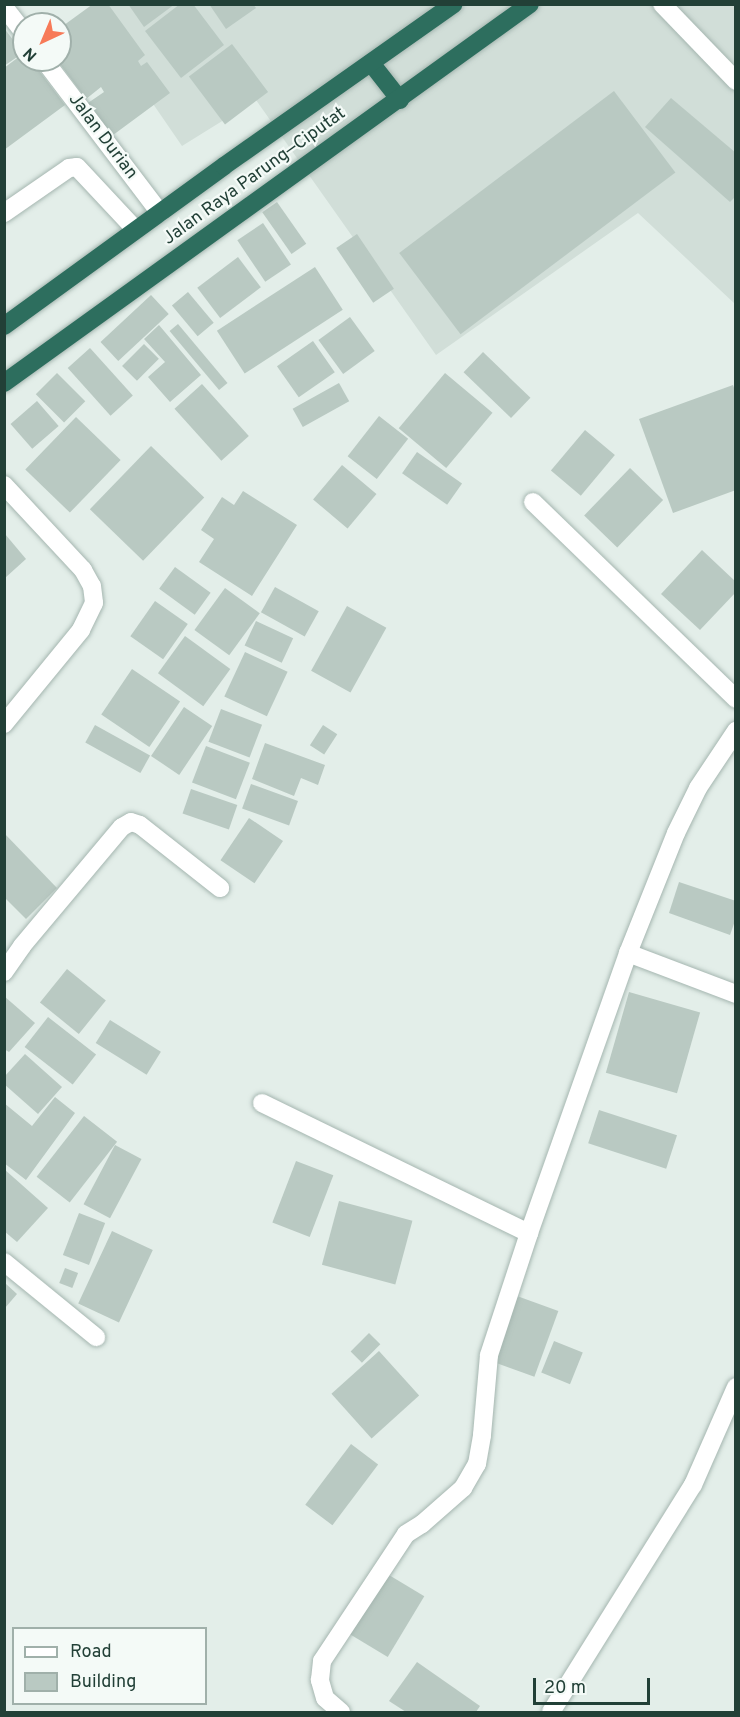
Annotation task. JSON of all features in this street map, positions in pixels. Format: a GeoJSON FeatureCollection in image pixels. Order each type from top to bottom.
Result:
{"type":"FeatureCollection","features":[{"type":"Feature","properties":{"kind":"highway","name":"Jalan Raya Parung—Ciputat"},"geometry":{"type":"LineString","coordinates":[[4,326],[454,4]]}},
{"type":"Feature","properties":{"kind":"highway","name":"Jalan Raya Parung—Ciputat"},"geometry":{"type":"LineString","coordinates":[[4,383],[530,4]]}},
{"type":"Feature","properties":{"kind":"highway"},"geometry":{"type":"LineString","coordinates":[[372,63],[400,99]]}},
{"type":"Feature","properties":{"kind":"street"},"geometry":{"type":"LineString","coordinates":[[662,4],[735,81]]}},
{"type":"Feature","properties":{"kind":"street","name":"Jalan Durian"},"geometry":{"type":"LineString","coordinates":[[53,72],[160,213]]}},
{"type":"Feature","properties":{"kind":"street"},"geometry":{"type":"LineString","coordinates":[[4,213],[69,168],[77,167],[136,230]]}},
{"type":"Feature","properties":{"kind":"street"},"geometry":{"type":"LineString","coordinates":[[4,485],[83,570],[92,586],[94,603],[81,630],[4,724]]}},
{"type":"Feature","properties":{"kind":"street"},"geometry":{"type":"LineString","coordinates":[[533,502],[735,699]]}},
{"type":"Feature","properties":{"kind":"street"},"geometry":{"type":"LineString","coordinates":[[341,1713],[325,1698],[320,1680],[322,1661],[406,1534],[422,1524],[463,1488],[477,1464],[489,1355],[529,1233],[628,953],[693,797],[735,731]]}},
{"type":"Feature","properties":{"kind":"street"},"geometry":{"type":"LineString","coordinates":[[4,972],[22,946],[122,827],[131,822],[140,825],[220,888]]}},
{"type":"Feature","properties":{"kind":"street"},"geometry":{"type":"LineString","coordinates":[[628,953],[735,994]]}},
{"type":"Feature","properties":{"kind":"street"},"geometry":{"type":"LineString","coordinates":[[262,1103],[529,1233]]}},
{"type":"Feature","properties":{"kind":"street"},"geometry":{"type":"LineString","coordinates":[[4,1262],[96,1336]]}},
{"type":"Feature","properties":{"kind":"street"},"geometry":{"type":"LineString","coordinates":[[551,1713],[693,1485],[735,1387]]}},
{"type":"Feature","properties":{"kind":"shaded area"},"geometry":{"type":"Polygon","coordinates":[[[113,4],[735,5],[735,304],[638,213],[436,355],[256,100],[182,146],[94,18],[113,4]]]}},
{"type":"Feature","properties":{"kind":"building"},"geometry":{"type":"Polygon","coordinates":[[[93,4],[108,4],[145,55],[138,61],[141,66],[147,62],[170,93],[109,138],[85,105],[104,92],[101,87],[86,99],[66,72],[72,72],[72,19],[93,4]]]}},
{"type":"Feature","properties":{"kind":"building"},"geometry":{"type":"Polygon","coordinates":[[[128,4],[175,4],[144,27],[128,4]]]}},
{"type":"Feature","properties":{"kind":"building"},"geometry":{"type":"Polygon","coordinates":[[[180,4],[193,4],[224,45],[181,78],[145,31],[180,4]]]}},
{"type":"Feature","properties":{"kind":"building"},"geometry":{"type":"Polygon","coordinates":[[[209,4],[253,4],[256,8],[226,29],[209,4]]]}},
{"type":"Feature","properties":{"kind":"building"},"geometry":{"type":"Polygon","coordinates":[[[4,28],[12,39],[12,61],[4,66],[4,28]]]}},
{"type":"Feature","properties":{"kind":"building"},"geometry":{"type":"Polygon","coordinates":[[[232,44],[268,92],[225,124],[189,76],[232,44]]]}},
{"type":"Feature","properties":{"kind":"building"},"geometry":{"type":"Polygon","coordinates":[[[12,62],[12,72],[40,72],[65,105],[4,150],[4,68],[12,62]]]}},
{"type":"Feature","properties":{"kind":"building"},"geometry":{"type":"Polygon","coordinates":[[[614,91],[675,172],[461,334],[399,253],[614,91]]]}},
{"type":"Feature","properties":{"kind":"building"},"geometry":{"type":"Polygon","coordinates":[[[671,98],[736,153],[736,196],[730,202],[645,127],[671,98]]]}},
{"type":"Feature","properties":{"kind":"building"},"geometry":{"type":"Polygon","coordinates":[[[277,202],[306,244],[292,254],[262,212],[277,202]]]}},
{"type":"Feature","properties":{"kind":"building"},"geometry":{"type":"Polygon","coordinates":[[[263,223],[291,264],[265,282],[237,240],[263,223]]]}},
{"type":"Feature","properties":{"kind":"building"},"geometry":{"type":"Polygon","coordinates":[[[357,234],[394,289],[373,303],[336,248],[357,234]]]}},
{"type":"Feature","properties":{"kind":"building"},"geometry":{"type":"Polygon","coordinates":[[[238,257],[261,287],[220,318],[197,288],[238,257]]]}},
{"type":"Feature","properties":{"kind":"building"},"geometry":{"type":"Polygon","coordinates":[[[315,267],[343,310],[245,373],[217,331],[315,267]]]}},
{"type":"Feature","properties":{"kind":"building"},"geometry":{"type":"Polygon","coordinates":[[[188,292],[214,323],[198,336],[172,305],[188,292]]]}},
{"type":"Feature","properties":{"kind":"building"},"geometry":{"type":"Polygon","coordinates":[[[151,295],[169,314],[118,361],[101,342],[151,295]]]}},
{"type":"Feature","properties":{"kind":"building"},"geometry":{"type":"Polygon","coordinates":[[[350,317],[375,351],[343,374],[318,340],[350,317]]]}},
{"type":"Feature","properties":{"kind":"building"},"geometry":{"type":"Polygon","coordinates":[[[178,324],[227,383],[219,390],[170,331],[178,324]]]}},
{"type":"Feature","properties":{"kind":"building"},"geometry":{"type":"Polygon","coordinates":[[[159,325],[201,375],[170,402],[148,377],[165,362],[144,339],[159,325]]]}},
{"type":"Feature","properties":{"kind":"building"},"geometry":{"type":"Polygon","coordinates":[[[313,341],[335,372],[299,397],[277,366],[313,341]]]}},
{"type":"Feature","properties":{"kind":"building"},"geometry":{"type":"Polygon","coordinates":[[[144,344],[159,359],[137,381],[122,366],[144,344]]]}},
{"type":"Feature","properties":{"kind":"building"},"geometry":{"type":"Polygon","coordinates":[[[90,348],[133,396],[111,416],[68,368],[90,348]]]}},
{"type":"Feature","properties":{"kind":"building"},"geometry":{"type":"Polygon","coordinates":[[[483,352],[530,398],[511,418],[464,372],[483,352]]]}},
{"type":"Feature","properties":{"kind":"building"},"geometry":{"type":"Polygon","coordinates":[[[57,373],[85,401],[64,422],[36,394],[57,373]]]}},
{"type":"Feature","properties":{"kind":"building"},"geometry":{"type":"Polygon","coordinates":[[[445,373],[492,413],[446,468],[399,428],[445,373]]]}},
{"type":"Feature","properties":{"kind":"building"},"geometry":{"type":"Polygon","coordinates":[[[339,383],[349,401],[303,427],[293,409],[339,383]]]}},
{"type":"Feature","properties":{"kind":"building"},"geometry":{"type":"Polygon","coordinates":[[[202,384],[249,436],[221,461],[175,409],[202,384]]]}},
{"type":"Feature","properties":{"kind":"building"},"geometry":{"type":"Polygon","coordinates":[[[733,385],[736,393],[736,490],[673,513],[639,419],[733,385]]]}},
{"type":"Feature","properties":{"kind":"building"},"geometry":{"type":"Polygon","coordinates":[[[37,401],[59,426],[32,449],[11,424],[37,401]]]}},
{"type":"Feature","properties":{"kind":"building"},"geometry":{"type":"Polygon","coordinates":[[[379,416],[408,439],[377,479],[348,456],[379,416]]]}},
{"type":"Feature","properties":{"kind":"building"},"geometry":{"type":"Polygon","coordinates":[[[76,417],[121,460],[70,513],[25,470],[76,417]]]}},
{"type":"Feature","properties":{"kind":"building"},"geometry":{"type":"Polygon","coordinates":[[[585,430],[615,455],[581,496],[551,471],[585,430]]]}},
{"type":"Feature","properties":{"kind":"building"},"geometry":{"type":"Polygon","coordinates":[[[151,446],[204,497],[143,561],[90,509],[151,446]]]}},
{"type":"Feature","properties":{"kind":"building"},"geometry":{"type":"Polygon","coordinates":[[[417,452],[462,484],[447,505],[402,473],[417,452]]]}},
{"type":"Feature","properties":{"kind":"building"},"geometry":{"type":"Polygon","coordinates":[[[342,465],[376,494],[348,528],[313,499],[342,465]]]}},
{"type":"Feature","properties":{"kind":"building"},"geometry":{"type":"Polygon","coordinates":[[[630,468],[663,500],[617,547],[584,515],[630,468]]]}},
{"type":"Feature","properties":{"kind":"building"},"geometry":{"type":"Polygon","coordinates":[[[243,491],[297,525],[252,596],[199,562],[214,539],[201,530],[222,497],[234,505],[243,491]]]}},
{"type":"Feature","properties":{"kind":"building"},"geometry":{"type":"Polygon","coordinates":[[[5,534],[26,559],[5,578],[5,534]]]}},
{"type":"Feature","properties":{"kind":"building"},"geometry":{"type":"Polygon","coordinates":[[[702,550],[736,582],[736,592],[700,630],[661,594],[702,550]]]}},
{"type":"Feature","properties":{"kind":"building"},"geometry":{"type":"Polygon","coordinates":[[[175,567],[211,593],[195,615],[159,589],[175,567]]]}},
{"type":"Feature","properties":{"kind":"building"},"geometry":{"type":"Polygon","coordinates":[[[275,587],[319,611],[305,637],[261,612],[275,587]]]}},
{"type":"Feature","properties":{"kind":"building"},"geometry":{"type":"Polygon","coordinates":[[[225,588],[260,613],[229,655],[194,630],[225,588]]]}},
{"type":"Feature","properties":{"kind":"building"},"geometry":{"type":"Polygon","coordinates":[[[155,601],[188,624],[163,659],[130,636],[155,601]]]}},
{"type":"Feature","properties":{"kind":"building"},"geometry":{"type":"Polygon","coordinates":[[[347,606],[386,628],[350,693],[311,671],[347,606]]]}},
{"type":"Feature","properties":{"kind":"building"},"geometry":{"type":"Polygon","coordinates":[[[256,621],[293,638],[282,663],[245,645],[256,621]]]}},
{"type":"Feature","properties":{"kind":"building"},"geometry":{"type":"Polygon","coordinates":[[[185,636],[230,669],[203,706],[158,673],[185,636]]]}},
{"type":"Feature","properties":{"kind":"building"},"geometry":{"type":"Polygon","coordinates":[[[245,652],[288,672],[267,716],[224,696],[245,652]]]}},
{"type":"Feature","properties":{"kind":"building"},"geometry":{"type":"Polygon","coordinates":[[[132,669],[180,701],[149,747],[101,715],[132,669]]]}},
{"type":"Feature","properties":{"kind":"building"},"geometry":{"type":"Polygon","coordinates":[[[184,707],[212,726],[179,775],[151,756],[184,707]]]}},
{"type":"Feature","properties":{"kind":"building"},"geometry":{"type":"Polygon","coordinates":[[[221,709],[262,725],[250,757],[208,742],[221,709]]]}},
{"type":"Feature","properties":{"kind":"building"},"geometry":{"type":"Polygon","coordinates":[[[95,725],[150,756],[140,773],[85,742],[95,725]]]}},
{"type":"Feature","properties":{"kind":"building"},"geometry":{"type":"Polygon","coordinates":[[[323,725],[337,734],[324,754],[310,745],[323,725]]]}},
{"type":"Feature","properties":{"kind":"building"},"geometry":{"type":"Polygon","coordinates":[[[265,743],[325,765],[318,785],[301,778],[294,796],[252,779],[265,743]]]}},
{"type":"Feature","properties":{"kind":"building"},"geometry":{"type":"Polygon","coordinates":[[[206,746],[250,763],[236,799],[192,782],[206,746]]]}},
{"type":"Feature","properties":{"kind":"building"},"geometry":{"type":"Polygon","coordinates":[[[251,784],[298,801],[289,826],[242,808],[251,784]]]}},
{"type":"Feature","properties":{"kind":"building"},"geometry":{"type":"Polygon","coordinates":[[[191,789],[237,805],[229,830],[183,814],[191,789]]]}},
{"type":"Feature","properties":{"kind":"building"},"geometry":{"type":"Polygon","coordinates":[[[249,818],[283,841],[254,883],[220,860],[249,818]]]}},
{"type":"Feature","properties":{"kind":"building"},"geometry":{"type":"Polygon","coordinates":[[[4,833],[57,888],[26,919],[4,897],[4,833]]]}},
{"type":"Feature","properties":{"kind":"building"},"geometry":{"type":"Polygon","coordinates":[[[679,882],[736,901],[736,918],[730,935],[669,913],[679,882]]]}},
{"type":"Feature","properties":{"kind":"building"},"geometry":{"type":"Polygon","coordinates":[[[67,969],[106,1000],[79,1034],[40,1002],[67,969]]]}},
{"type":"Feature","properties":{"kind":"building"},"geometry":{"type":"Polygon","coordinates":[[[629,992],[700,1012],[677,1093],[606,1073],[629,992]]]}},
{"type":"Feature","properties":{"kind":"building"},"geometry":{"type":"Polygon","coordinates":[[[4,996],[35,1023],[9,1052],[4,1049],[4,996]]]}},
{"type":"Feature","properties":{"kind":"building"},"geometry":{"type":"Polygon","coordinates":[[[48,1017],[96,1055],[73,1084],[25,1047],[48,1017]]]}},
{"type":"Feature","properties":{"kind":"building"},"geometry":{"type":"Polygon","coordinates":[[[110,1020],[161,1052],[147,1075],[96,1043],[110,1020]]]}},
{"type":"Feature","properties":{"kind":"building"},"geometry":{"type":"Polygon","coordinates":[[[25,1054],[62,1087],[38,1114],[4,1084],[4,1077],[25,1054]]]}},
{"type":"Feature","properties":{"kind":"building"},"geometry":{"type":"Polygon","coordinates":[[[55,1097],[75,1113],[26,1180],[4,1163],[4,1103],[32,1126],[55,1097]]]}},
{"type":"Feature","properties":{"kind":"building"},"geometry":{"type":"Polygon","coordinates":[[[599,1110],[677,1135],[666,1169],[588,1143],[599,1110]]]}},
{"type":"Feature","properties":{"kind":"building"},"geometry":{"type":"Polygon","coordinates":[[[84,1116],[117,1142],[70,1203],[37,1177],[84,1116]]]}},
{"type":"Feature","properties":{"kind":"building"},"geometry":{"type":"Polygon","coordinates":[[[115,1145],[141,1159],[110,1218],[84,1204],[115,1145]]]}},
{"type":"Feature","properties":{"kind":"building"},"geometry":{"type":"Polygon","coordinates":[[[296,1161],[333,1175],[310,1237],[272,1223],[296,1161]]]}},
{"type":"Feature","properties":{"kind":"building"},"geometry":{"type":"Polygon","coordinates":[[[4,1169],[48,1208],[17,1242],[4,1231],[4,1169]]]}},
{"type":"Feature","properties":{"kind":"building"},"geometry":{"type":"Polygon","coordinates":[[[339,1201],[412,1221],[395,1284],[322,1265],[339,1201]]]}},
{"type":"Feature","properties":{"kind":"building"},"geometry":{"type":"Polygon","coordinates":[[[79,1213],[105,1223],[89,1265],[63,1255],[79,1213]]]}},
{"type":"Feature","properties":{"kind":"building"},"geometry":{"type":"Polygon","coordinates":[[[112,1231],[153,1250],[119,1323],[78,1304],[112,1231]]]}},
{"type":"Feature","properties":{"kind":"building"},"geometry":{"type":"Polygon","coordinates":[[[65,1268],[78,1273],[72,1288],[59,1283],[65,1268]]]}},
{"type":"Feature","properties":{"kind":"building"},"geometry":{"type":"Polygon","coordinates":[[[5,1283],[17,1294],[5,1308],[5,1283]]]}},
{"type":"Feature","properties":{"kind":"building"},"geometry":{"type":"Polygon","coordinates":[[[517,1296],[558,1311],[534,1377],[493,1362],[517,1296]]]}},
{"type":"Feature","properties":{"kind":"building"},"geometry":{"type":"Polygon","coordinates":[[[369,1333],[380,1344],[362,1363],[351,1351],[369,1333]]]}},
{"type":"Feature","properties":{"kind":"building"},"geometry":{"type":"Polygon","coordinates":[[[554,1341],[583,1353],[570,1384],[541,1373],[554,1341]]]}},
{"type":"Feature","properties":{"kind":"building"},"geometry":{"type":"Polygon","coordinates":[[[379,1351],[419,1396],[372,1438],[331,1394],[379,1351]]]}},
{"type":"Feature","properties":{"kind":"building"},"geometry":{"type":"Polygon","coordinates":[[[351,1444],[378,1464],[332,1525],[305,1505],[351,1444]]]}},
{"type":"Feature","properties":{"kind":"building"},"geometry":{"type":"Polygon","coordinates":[[[384,1572],[424,1596],[388,1657],[347,1633],[384,1572]]]}},
{"type":"Feature","properties":{"kind":"building"},"geometry":{"type":"Polygon","coordinates":[[[417,1662],[480,1706],[476,1712],[406,1712],[389,1701],[417,1662]]]}}]}
